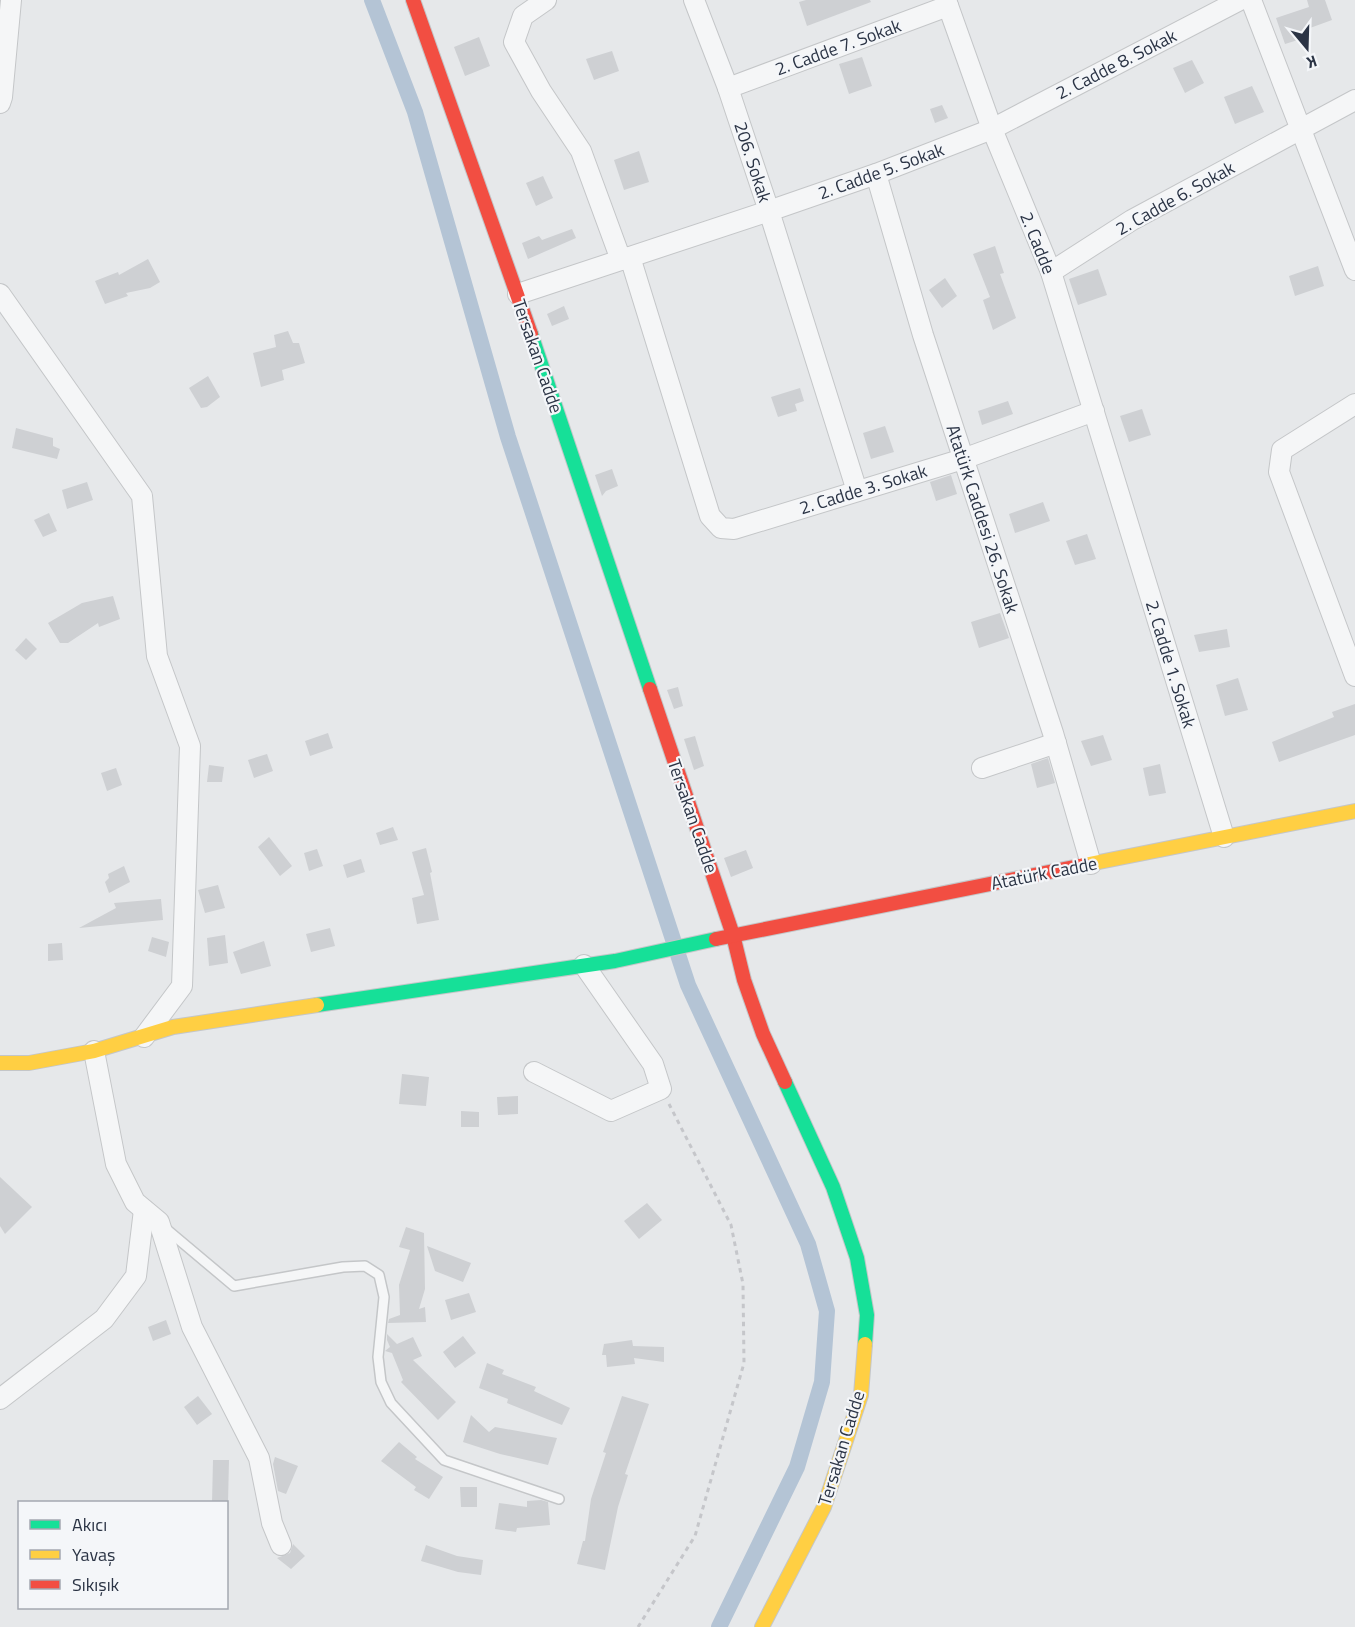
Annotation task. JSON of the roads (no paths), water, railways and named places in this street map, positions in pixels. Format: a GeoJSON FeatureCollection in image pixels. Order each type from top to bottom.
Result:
{"type":"FeatureCollection","features":[{"type":"Feature","properties":{"kind":"street"},"geometry":{"type":"LineString","coordinates":[[0,103],[11,0]]}},
{"type":"Feature","properties":{"kind":"street","name":"Tersakan Cadde"},"geometry":{"type":"LineString","coordinates":[[413,0],[518,294],[733,935],[744,980],[764,1034],[833,1186],[857,1258],[867,1315],[861,1395],[824,1507],[762,1627]]}},
{"type":"Feature","properties":{"kind":"street"},"geometry":{"type":"LineString","coordinates":[[545,0],[523,16],[514,42],[541,91],[581,151],[625,259]]}},
{"type":"Feature","properties":{"kind":"street","name":"206. Sokak"},"geometry":{"type":"LineString","coordinates":[[518,294],[769,211],[729,87],[694,0]]}},
{"type":"Feature","properties":{"kind":"street","name":"2. Cadde 8. Sokak"},"geometry":{"type":"LineString","coordinates":[[992,129],[1240,0]]}},
{"type":"Feature","properties":{"kind":"street"},"geometry":{"type":"LineString","coordinates":[[1251,0],[1355,270]]}},
{"type":"Feature","properties":{"kind":"street","name":"2. Cadde 7. Sokak"},"geometry":{"type":"LineString","coordinates":[[729,87],[947,3]]}},
{"type":"Feature","properties":{"kind":"street","name":"2. Cadde"},"geometry":{"type":"LineString","coordinates":[[947,3],[992,129],[1051,272],[1118,490]]}},
{"type":"Feature","properties":{"kind":"street","name":"2. Cadde 6. Sokak"},"geometry":{"type":"LineString","coordinates":[[1051,272],[1132,220],[1355,100]]}},
{"type":"Feature","properties":{"kind":"street","name":"2. Cadde 5. Sokak"},"geometry":{"type":"LineString","coordinates":[[769,211],[876,174],[992,129]]}},
{"type":"Feature","properties":{"kind":"street","name":"Atatürk Caddesi 26. Sokak"},"geometry":{"type":"LineString","coordinates":[[876,174],[923,336],[1056,743],[1091,864]]}},
{"type":"Feature","properties":{"kind":"street"},"geometry":{"type":"LineString","coordinates":[[769,211],[857,491]]}},
{"type":"Feature","properties":{"kind":"street","name":"2. Cadde 3. Sokak"},"geometry":{"type":"LineString","coordinates":[[625,259],[710,516],[722,528],[734,529],[963,459],[1094,411]]}},
{"type":"Feature","properties":{"kind":"street"},"geometry":{"type":"LineString","coordinates":[[0,294],[142,496],[157,656],[190,746],[182,986],[144,1037]]}},
{"type":"Feature","properties":{"kind":"street"},"geometry":{"type":"LineString","coordinates":[[1355,404],[1282,450],[1279,472],[1355,676]]}},
{"type":"Feature","properties":{"kind":"street","name":"2. Cadde 1. Sokak"},"geometry":{"type":"LineString","coordinates":[[1118,490],[1224,837]]}},
{"type":"Feature","properties":{"kind":"street"},"geometry":{"type":"LineString","coordinates":[[982,768],[1056,743]]}},
{"type":"Feature","properties":{"kind":"street","name":"Atatürk Cadde"},"geometry":{"type":"LineString","coordinates":[[0,1064],[30,1063],[93,1051],[172,1027],[615,961],[733,935],[1355,811]]}},
{"type":"Feature","properties":{"kind":"street"},"geometry":{"type":"LineString","coordinates":[[534,1072],[611,1111],[661,1089],[653,1064],[584,965]]}},
{"type":"Feature","properties":{"kind":"street"},"geometry":{"type":"LineString","coordinates":[[93,1051],[116,1164],[135,1202],[151,1216],[192,1327],[259,1458],[272,1523],[280,1545]]}},
{"type":"Feature","properties":{"kind":"street"},"geometry":{"type":"LineString","coordinates":[[0,1399],[104,1319],[136,1276],[151,1216]]}},
{"type":"Feature","properties":{"kind":"lane"},"geometry":{"type":"LineString","coordinates":[[151,1216],[234,1286],[343,1267],[365,1266],[379,1275],[384,1297],[378,1357],[381,1382],[391,1403],[444,1460],[559,1499]]}},
{"type":"Feature","properties":{"kind":"waterway"},"geometry":{"type":"LineString","coordinates":[[372,0],[415,112],[508,437],[688,985],[808,1244],[827,1311],[822,1382],[797,1467],[719,1627]]}}]}
